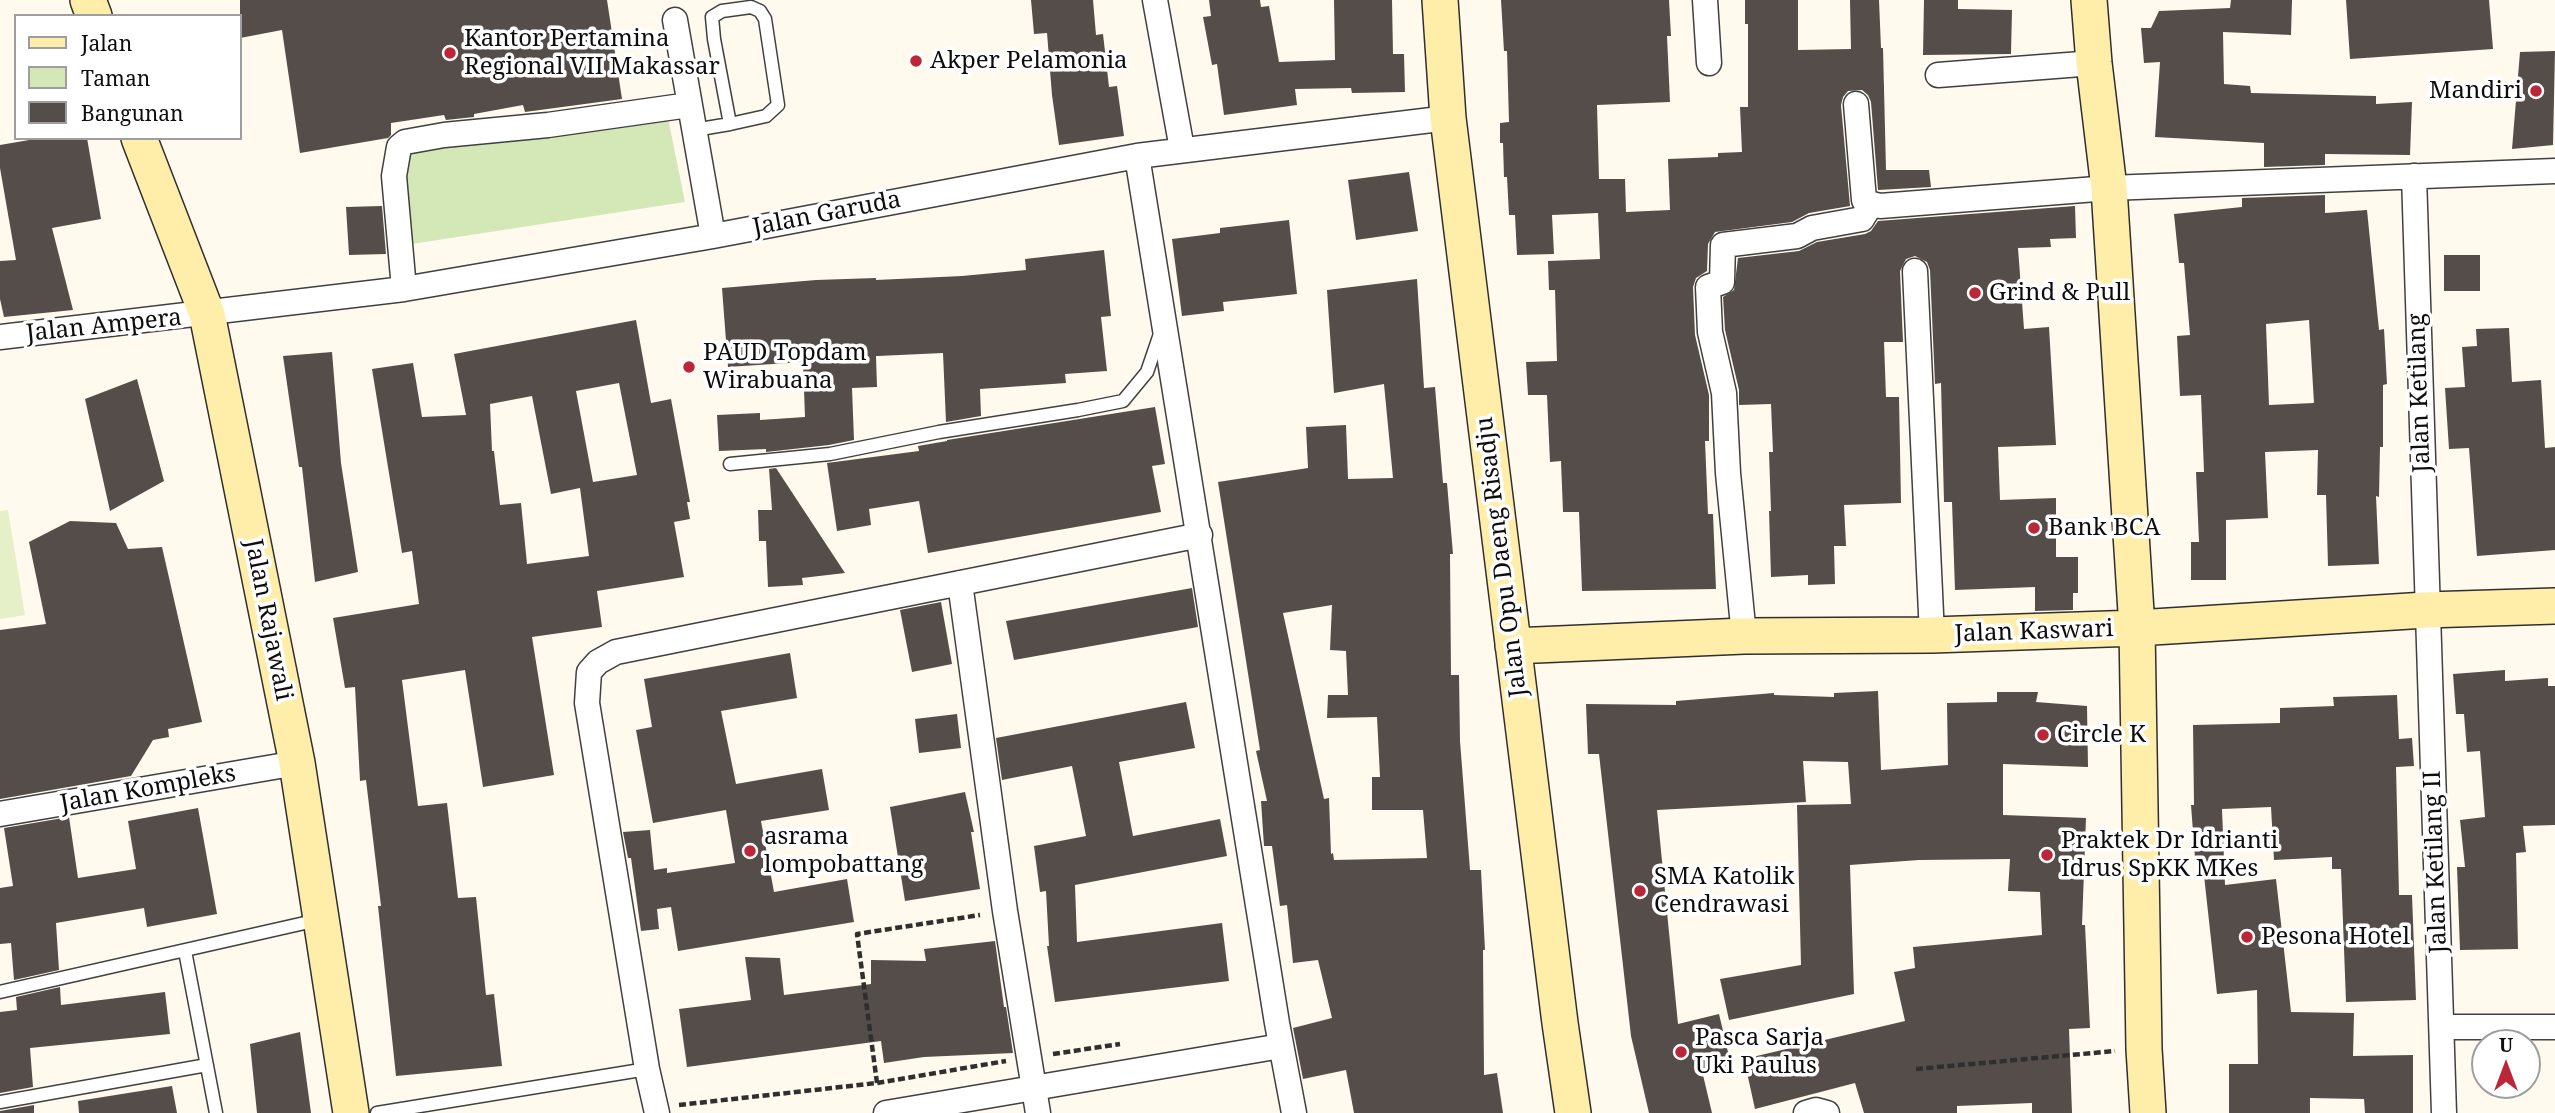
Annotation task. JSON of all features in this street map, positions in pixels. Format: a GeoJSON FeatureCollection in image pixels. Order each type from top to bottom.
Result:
{"type":"FeatureCollection","features":[{"type":"Feature","properties":{"kind":"main road","name":"Jalan Opu Daeng Risadju"},"geometry":{"type":"LineString","coordinates":[[1440,0],[1448,118],[1573,1113]]}},
{"type":"Feature","properties":{"kind":"main road"},"geometry":{"type":"LineString","coordinates":[[2089,0],[2109,188],[2137,628],[2144,1048],[2148,1113]]}},
{"type":"Feature","properties":{"kind":"main road","name":"Jalan Rajawali"},"geometry":{"type":"LineString","coordinates":[[140,140],[207,314],[297,763],[351,1113]]}},
{"type":"Feature","properties":{"kind":"main road","name":"Jalan Kaswari"},"geometry":{"type":"LineString","coordinates":[[1513,646],[1744,636],[1931,635],[2137,628],[2426,610],[2555,606]]}},
{"type":"Feature","properties":{"kind":"street"},"geometry":{"type":"LineString","coordinates":[[1155,0],[1182,149]]}},
{"type":"Feature","properties":{"kind":"street"},"geometry":{"type":"LineString","coordinates":[[1705,0],[1709,63]]}},
{"type":"Feature","properties":{"kind":"street"},"geometry":{"type":"LineString","coordinates":[[675,20],[713,236]]}},
{"type":"Feature","properties":{"kind":"street"},"geometry":{"type":"LineString","coordinates":[[1938,75],[2094,63]]}},
{"type":"Feature","properties":{"kind":"street"},"geometry":{"type":"LineString","coordinates":[[1856,104],[1863,195],[1865,202],[1880,206],[2109,188],[2555,171]]}},
{"type":"Feature","properties":{"kind":"street"},"geometry":{"type":"LineString","coordinates":[[404,289],[394,176],[399,147],[405,142],[690,105]]}},
{"type":"Feature","properties":{"kind":"street","name":"Jalan Garuda"},"geometry":{"type":"LineString","coordinates":[[207,314],[404,289],[713,236],[1137,156],[1448,118]]}},
{"type":"Feature","properties":{"kind":"street"},"geometry":{"type":"LineString","coordinates":[[1137,156],[1294,1113]]}},
{"type":"Feature","properties":{"kind":"street","name":"Jalan Ketilang"},"geometry":{"type":"LineString","coordinates":[[2414,176],[2426,610]]}},
{"type":"Feature","properties":{"kind":"street"},"geometry":{"type":"LineString","coordinates":[[1744,636],[1728,473],[1724,393],[1710,332],[1708,287],[1722,282],[1723,246],[1797,236],[1811,228],[1862,219],[1871,204]]}},
{"type":"Feature","properties":{"kind":"street"},"geometry":{"type":"LineString","coordinates":[[1915,271],[1931,635]]}},
{"type":"Feature","properties":{"kind":"street","name":"Jalan Ampera"},"geometry":{"type":"LineString","coordinates":[[0,337],[207,314]]}},
{"type":"Feature","properties":{"kind":"street"},"geometry":{"type":"LineString","coordinates":[[656,1110],[586,703],[589,672],[598,662],[616,652],[1200,535]]}},
{"type":"Feature","properties":{"kind":"street"},"geometry":{"type":"LineString","coordinates":[[960,583],[1006,911],[1036,1101]]}},
{"type":"Feature","properties":{"kind":"street","name":"Jalan Ketilang II"},"geometry":{"type":"LineString","coordinates":[[2426,610],[2444,1113]]}},
{"type":"Feature","properties":{"kind":"street","name":"Jalan Kompleks"},"geometry":{"type":"LineString","coordinates":[[0,814],[297,763]]}},
{"type":"Feature","properties":{"kind":"street"},"geometry":{"type":"LineString","coordinates":[[2443,1027],[2555,1027]]}},
{"type":"Feature","properties":{"kind":"street"},"geometry":{"type":"LineString","coordinates":[[886,1113],[1036,1101],[1282,1046]]}},
{"type":"Feature","properties":{"kind":"street"},"geometry":{"type":"LineString","coordinates":[[1805,1113],[1816,1110],[1827,1113]]}},
{"type":"Feature","properties":{"kind":"lane"},"geometry":{"type":"LineString","coordinates":[[694,130],[730,124],[766,116],[778,105],[765,19],[760,10],[751,6],[722,10],[712,17],[730,124]]}},
{"type":"Feature","properties":{"kind":"lane"},"geometry":{"type":"LineString","coordinates":[[730,464],[830,454],[939,432],[1078,411],[1123,401],[1147,372],[1164,323]]}},
{"type":"Feature","properties":{"kind":"lane"},"geometry":{"type":"LineString","coordinates":[[0,992],[322,919]]}},
{"type":"Feature","properties":{"kind":"lane"},"geometry":{"type":"LineString","coordinates":[[185,951],[216,1113]]}},
{"type":"Feature","properties":{"kind":"lane"},"geometry":{"type":"LineString","coordinates":[[0,1102],[207,1065]]}},
{"type":"Feature","properties":{"kind":"lane"},"geometry":{"type":"LineString","coordinates":[[377,1113],[647,1069]]}},
{"type":"Feature","properties":{"kind":"path"},"geometry":{"type":"LineString","coordinates":[[877,1083],[857,934],[1006,911]]}},
{"type":"Feature","properties":{"kind":"path"},"geometry":{"type":"LineString","coordinates":[[656,1110],[877,1083],[1126,1044]]}},
{"type":"Feature","properties":{"kind":"path"},"geometry":{"type":"LineString","coordinates":[[1916,1069],[2144,1048]]}},
{"type":"Feature","properties":{"kind":"green space"},"geometry":{"type":"Polygon","coordinates":[[[668,118],[685,202],[412,244],[405,186],[408,150],[668,118]]]}},
{"type":"Feature","properties":{"kind":"green space"},"geometry":{"type":"Polygon","coordinates":[[[8,510],[25,615],[0,619],[0,511],[8,510]]]}},
{"type":"Feature","properties":{"kind":"building","name":"Kantor Pertamina Regional VII Makassar"},"geometry":{"type":"Polygon","coordinates":[[[240,0],[607,0],[622,99],[525,112],[523,105],[474,114],[474,117],[446,120],[444,115],[391,123],[391,135],[388,138],[300,153],[282,30],[242,38],[240,0]]]}},
{"type":"Feature","properties":{"kind":"building"},"geometry":{"type":"Polygon","coordinates":[[[1031,0],[1093,0],[1096,35],[1103,34],[1109,87],[1117,86],[1124,136],[1059,145],[1047,33],[1034,34],[1031,0]]]}},
{"type":"Feature","properties":{"kind":"building"},"geometry":{"type":"Polygon","coordinates":[[[1209,0],[1260,0],[1261,7],[1269,6],[1279,62],[1335,60],[1334,0],[1392,0],[1393,54],[1404,54],[1405,92],[1352,93],[1351,88],[1295,89],[1297,105],[1224,115],[1217,64],[1212,65],[1203,17],[1211,16],[1209,0]]]}},
{"type":"Feature","properties":{"kind":"building"},"geometry":{"type":"Polygon","coordinates":[[[1501,0],[1669,0],[1671,36],[1667,36],[1670,102],[1597,105],[1599,179],[1625,179],[1626,212],[1670,210],[1668,159],[1718,157],[1718,153],[1742,152],[1740,107],[1748,107],[1748,24],[1745,24],[1745,0],[1798,0],[1798,50],[1851,49],[1850,0],[1879,0],[1886,170],[1929,170],[1931,187],[1878,190],[1871,102],[1862,90],[1848,91],[1841,105],[1850,206],[1809,213],[1792,222],[1715,232],[1708,244],[1707,271],[1696,278],[1693,287],[1695,335],[1709,395],[1709,441],[1705,441],[1708,514],[1713,514],[1716,589],[1582,591],[1579,512],[1563,512],[1561,461],[1550,462],[1547,395],[1528,395],[1526,362],[1557,361],[1555,290],[1549,290],[1548,261],[1600,259],[1598,213],[1552,215],[1554,254],[1517,255],[1515,215],[1509,215],[1503,143],[1500,143],[1500,123],[1509,122],[1507,51],[1504,51],[1501,0]]]}},
{"type":"Feature","properties":{"kind":"building"},"geometry":{"type":"Polygon","coordinates":[[[1924,0],[1958,0],[1958,9],[2012,10],[2011,54],[1923,55],[1924,0]]]}},
{"type":"Feature","properties":{"kind":"building"},"geometry":{"type":"Polygon","coordinates":[[[2231,0],[2292,0],[2291,35],[2223,32],[2224,84],[2250,86],[2251,93],[2376,96],[2376,104],[2412,102],[2410,155],[2325,154],[2325,165],[2264,167],[2264,143],[2155,137],[2160,62],[2144,63],[2141,28],[2151,28],[2159,11],[2230,8],[2231,0]]]}},
{"type":"Feature","properties":{"kind":"building"},"geometry":{"type":"Polygon","coordinates":[[[2346,0],[2489,0],[2493,49],[2350,59],[2346,0]]]}},
{"type":"Feature","properties":{"kind":"building","name":"Mandiri"},"geometry":{"type":"Polygon","coordinates":[[[2555,51],[2553,145],[2512,149],[2520,52],[2555,51]]]}},
{"type":"Feature","properties":{"kind":"building"},"geometry":{"type":"Polygon","coordinates":[[[29,140],[87,140],[101,219],[52,228],[73,310],[4,317],[0,299],[0,261],[16,260],[0,168],[0,145],[29,140]]]}},
{"type":"Feature","properties":{"kind":"building"},"geometry":{"type":"Polygon","coordinates":[[[1409,172],[1418,231],[1356,240],[1348,180],[1409,172]]]}},
{"type":"Feature","properties":{"kind":"building"},"geometry":{"type":"Polygon","coordinates":[[[2325,195],[2325,213],[2367,210],[2379,330],[2384,329],[2387,384],[2383,385],[2383,447],[2380,447],[2379,497],[2376,496],[2379,564],[2328,566],[2326,495],[2317,495],[2318,450],[2265,452],[2268,518],[2226,520],[2226,580],[2191,580],[2191,542],[2199,542],[2196,472],[2204,472],[2201,395],[2180,396],[2177,336],[2190,335],[2184,263],[2179,263],[2174,214],[2242,207],[2242,198],[2325,195]],[[2309,320],[2266,324],[2269,405],[2314,403],[2309,320]]]}},
{"type":"Feature","properties":{"kind":"building"},"geometry":{"type":"Polygon","coordinates":[[[382,206],[386,254],[349,255],[346,207],[382,206]]]}},
{"type":"Feature","properties":{"kind":"building"},"geometry":{"type":"Polygon","coordinates":[[[2075,206],[2076,238],[2050,239],[2051,247],[2018,248],[2024,329],[2049,327],[2056,445],[1998,447],[2000,500],[2056,498],[2056,557],[2078,557],[2078,593],[2073,593],[2073,610],[2035,611],[2035,587],[1955,590],[1952,502],[1944,502],[1941,383],[1935,384],[1930,270],[1927,262],[1915,256],[1906,259],[1900,271],[1903,342],[1884,342],[1886,397],[1899,397],[1901,503],[1844,505],[1846,546],[1834,546],[1835,584],[1808,585],[1808,575],[1771,577],[1771,404],[1739,405],[1739,390],[1725,330],[1723,297],[1734,290],[1738,258],[1799,251],[1817,242],[1865,234],[1871,231],[1878,221],[2075,206]]]}},
{"type":"Feature","properties":{"kind":"building"},"geometry":{"type":"Polygon","coordinates":[[[1289,220],[1297,294],[1223,302],[1224,311],[1182,316],[1172,239],[1220,233],[1220,228],[1289,220]]]}},
{"type":"Feature","properties":{"kind":"building"},"geometry":{"type":"Polygon","coordinates":[[[1104,250],[1111,316],[1101,317],[1107,371],[1065,374],[1066,383],[980,389],[981,416],[946,422],[943,353],[876,356],[877,387],[852,388],[854,440],[766,452],[766,449],[719,451],[717,415],[760,413],[760,420],[805,417],[803,362],[728,367],[722,288],[816,280],[962,276],[1026,270],[1025,259],[1104,250]]]}},
{"type":"Feature","properties":{"kind":"building"},"geometry":{"type":"Polygon","coordinates":[[[2444,255],[2480,255],[2480,291],[2444,291],[2444,255]]]}},
{"type":"Feature","properties":{"kind":"building"},"geometry":{"type":"Polygon","coordinates":[[[1417,279],[1424,388],[1435,387],[1443,483],[1447,483],[1453,554],[1450,554],[1451,675],[1459,675],[1460,741],[1470,870],[1481,870],[1485,950],[1484,1075],[1497,1073],[1503,1113],[1354,1113],[1346,1070],[1303,1079],[1293,1028],[1332,1018],[1318,960],[1293,963],[1287,905],[1280,906],[1272,846],[1264,846],[1261,801],[1267,801],[1256,751],[1260,750],[1218,482],[1308,468],[1306,427],[1346,425],[1348,479],[1393,478],[1384,384],[1334,393],[1327,290],[1417,279]],[[1332,605],[1283,613],[1324,799],[1329,798],[1331,854],[1333,853],[1334,860],[1427,858],[1423,810],[1372,810],[1372,777],[1380,777],[1377,717],[1327,718],[1328,695],[1348,695],[1346,651],[1330,650],[1332,605]]]}},
{"type":"Feature","properties":{"kind":"building"},"geometry":{"type":"Polygon","coordinates":[[[636,320],[651,403],[671,399],[690,502],[687,502],[690,519],[674,522],[684,577],[597,591],[602,627],[532,637],[554,775],[483,787],[465,670],[402,680],[418,806],[447,803],[458,898],[476,897],[486,995],[494,994],[502,1066],[396,1076],[378,906],[381,906],[366,780],[360,781],[355,687],[345,688],[333,618],[419,604],[412,551],[402,553],[372,369],[413,363],[422,417],[466,415],[454,354],[636,320]],[[619,383],[576,391],[593,482],[637,475],[619,383]],[[532,396],[490,404],[492,451],[500,505],[521,503],[527,564],[589,556],[580,488],[551,494],[532,396]]]}},
{"type":"Feature","properties":{"kind":"building"},"geometry":{"type":"Polygon","coordinates":[[[2509,328],[2512,382],[2541,380],[2545,448],[2555,447],[2555,550],[2477,556],[2469,448],[2449,449],[2445,388],[2465,387],[2462,347],[2477,346],[2476,329],[2509,328]]]}},
{"type":"Feature","properties":{"kind":"building"},"geometry":{"type":"Polygon","coordinates":[[[332,352],[341,463],[358,572],[315,582],[302,467],[299,467],[283,356],[332,352]]]}},
{"type":"Feature","properties":{"kind":"building"},"geometry":{"type":"Polygon","coordinates":[[[137,379],[164,481],[110,511],[85,399],[137,379]]]}},
{"type":"Feature","properties":{"kind":"building"},"geometry":{"type":"Polygon","coordinates":[[[1155,407],[1165,464],[1152,466],[1161,512],[928,553],[919,501],[869,509],[871,525],[837,531],[827,463],[919,451],[918,446],[947,440],[1155,407]]]}},
{"type":"Feature","properties":{"kind":"building"},"geometry":{"type":"Polygon","coordinates":[[[776,468],[845,573],[802,578],[803,585],[768,587],[766,541],[759,541],[758,510],[772,510],[769,469],[776,468]]]}},
{"type":"Feature","properties":{"kind":"building"},"geometry":{"type":"Polygon","coordinates":[[[70,521],[116,523],[128,549],[162,547],[202,722],[168,729],[169,737],[153,740],[131,776],[0,799],[0,630],[46,624],[29,542],[70,521]]]}},
{"type":"Feature","properties":{"kind":"building"},"geometry":{"type":"Polygon","coordinates":[[[1192,588],[1198,627],[1014,660],[1006,621],[1192,588]]]}},
{"type":"Feature","properties":{"kind":"building"},"geometry":{"type":"Polygon","coordinates":[[[941,602],[952,664],[912,672],[900,610],[941,602]]]}},
{"type":"Feature","properties":{"kind":"building"},"geometry":{"type":"Polygon","coordinates":[[[790,653],[797,698],[721,711],[736,784],[822,769],[829,810],[761,821],[774,892],[847,879],[854,922],[678,951],[671,907],[657,909],[659,929],[641,931],[631,858],[628,858],[623,832],[650,830],[654,870],[667,868],[667,873],[735,863],[726,810],[653,823],[636,730],[652,727],[644,679],[790,653]]]}},
{"type":"Feature","properties":{"kind":"building"},"geometry":{"type":"Polygon","coordinates":[[[2505,670],[2505,681],[2548,678],[2548,686],[2555,686],[2555,825],[2523,826],[2526,852],[2516,853],[2518,949],[2460,950],[2457,867],[2465,867],[2460,820],[2485,817],[2480,751],[2467,752],[2464,714],[2456,714],[2453,674],[2505,670]]]}},
{"type":"Feature","properties":{"kind":"building"},"geometry":{"type":"Polygon","coordinates":[[[1878,691],[1881,770],[1948,765],[1947,703],[1997,702],[1997,692],[2038,692],[2036,702],[2087,706],[2088,767],[2003,764],[2003,815],[2086,818],[2082,925],[2085,925],[2090,1028],[2069,1029],[2072,1113],[2032,1113],[2032,1103],[1957,1106],[1957,1113],[1864,1113],[1855,1083],[1755,1109],[1744,1059],[1905,1021],[1894,972],[1915,968],[1913,947],[2042,935],[2040,892],[2008,891],[2010,859],[1919,860],[1850,865],[1854,994],[1729,1020],[1720,979],[1801,965],[1797,805],[1851,804],[1848,762],[1803,761],[1806,802],[1657,810],[1678,1024],[1719,1014],[1732,1069],[1703,1075],[1712,1113],[1649,1113],[1631,1036],[1599,754],[1588,754],[1586,704],[1676,705],[1676,701],[1774,693],[1834,697],[1834,693],[1878,691]]]}},
{"type":"Feature","properties":{"kind":"building"},"geometry":{"type":"Polygon","coordinates":[[[2397,695],[2399,739],[2412,738],[2414,766],[2396,767],[2399,895],[2412,895],[2416,1000],[2346,1002],[2341,869],[2332,869],[2332,857],[2274,860],[2271,807],[2222,809],[2225,885],[2276,879],[2291,1012],[2354,1013],[2353,1056],[2413,1055],[2413,1113],[2365,1113],[2364,1099],[2310,1098],[2310,1113],[2229,1113],[2229,1064],[2258,1064],[2257,990],[2217,994],[2202,857],[2195,858],[2191,805],[2194,805],[2193,725],[2280,723],[2280,708],[2334,706],[2333,697],[2397,695]]]}},
{"type":"Feature","properties":{"kind":"building"},"geometry":{"type":"Polygon","coordinates":[[[1186,702],[1195,748],[1119,762],[1133,836],[1220,819],[1227,856],[1075,885],[1077,942],[1222,923],[1229,981],[1055,1002],[1047,946],[1046,891],[1040,892],[1034,846],[1086,836],[1072,766],[1002,780],[996,738],[1186,702]]]}},
{"type":"Feature","properties":{"kind":"building"},"geometry":{"type":"Polygon","coordinates":[[[957,714],[961,748],[919,753],[915,719],[957,714]]]}},
{"type":"Feature","properties":{"kind":"building"},"geometry":{"type":"Polygon","coordinates":[[[965,792],[974,832],[971,832],[980,889],[905,901],[890,807],[965,792]]]}},
{"type":"Feature","properties":{"kind":"building"},"geometry":{"type":"Polygon","coordinates":[[[198,808],[217,914],[147,927],[144,908],[56,923],[59,970],[14,980],[11,943],[0,944],[0,888],[13,886],[4,828],[69,817],[78,878],[136,869],[128,821],[198,808]]]}},
{"type":"Feature","properties":{"kind":"building"},"geometry":{"type":"Polygon","coordinates":[[[995,941],[1013,1053],[924,1057],[884,1063],[881,1041],[687,1067],[679,1009],[751,1000],[745,957],[780,958],[784,995],[871,984],[871,960],[926,961],[924,949],[995,941]]]}},
{"type":"Feature","properties":{"kind":"building"},"geometry":{"type":"Polygon","coordinates":[[[60,987],[61,1005],[165,992],[170,1034],[30,1048],[33,1087],[0,1093],[0,1012],[17,1010],[16,997],[60,987]]]}},
{"type":"Feature","properties":{"kind":"building"},"geometry":{"type":"Polygon","coordinates":[[[300,1032],[311,1113],[257,1113],[250,1044],[300,1032]]]}},
{"type":"Feature","properties":{"kind":"building"},"geometry":{"type":"Polygon","coordinates":[[[172,1086],[177,1113],[79,1113],[78,1101],[172,1086]]]}},
{"type":"Feature","properties":{"kind":"building"},"geometry":{"type":"Polygon","coordinates":[[[34,1105],[34,1113],[0,1113],[0,1111],[34,1105]]]}},
{"type":"Feature","properties":{"kind":"place","name":"Kantor Pertamina Regional VII Makassar"},"geometry":{"type":"Point","coordinates":[450,53]}},
{"type":"Feature","properties":{"kind":"place","name":"Akper Pelamonia"},"geometry":{"type":"Point","coordinates":[916,61]}},
{"type":"Feature","properties":{"kind":"place","name":"Mandiri"},"geometry":{"type":"Point","coordinates":[2536,91]}},
{"type":"Feature","properties":{"kind":"place","name":"Grind & Pull"},"geometry":{"type":"Point","coordinates":[1975,293]}},
{"type":"Feature","properties":{"kind":"place","name":"PAUD Topdam Wirabuana"},"geometry":{"type":"Point","coordinates":[689,367]}},
{"type":"Feature","properties":{"kind":"place","name":"Bank BCA"},"geometry":{"type":"Point","coordinates":[2034,528]}},
{"type":"Feature","properties":{"kind":"place","name":"Circle K"},"geometry":{"type":"Point","coordinates":[2043,735]}},
{"type":"Feature","properties":{"kind":"place","name":"asrama lompobattang"},"geometry":{"type":"Point","coordinates":[750,851]}},
{"type":"Feature","properties":{"kind":"place","name":"Praktek Dr Idrianti Idrus SpKK MKes"},"geometry":{"type":"Point","coordinates":[2047,855]}},
{"type":"Feature","properties":{"kind":"place","name":"SMA Katolik Cendrawasi"},"geometry":{"type":"Point","coordinates":[1640,891]}},
{"type":"Feature","properties":{"kind":"place","name":"Pesona Hotel"},"geometry":{"type":"Point","coordinates":[2247,937]}},
{"type":"Feature","properties":{"kind":"place","name":"Pasca Sarja Uki Paulus"},"geometry":{"type":"Point","coordinates":[1681,1052]}}]}
